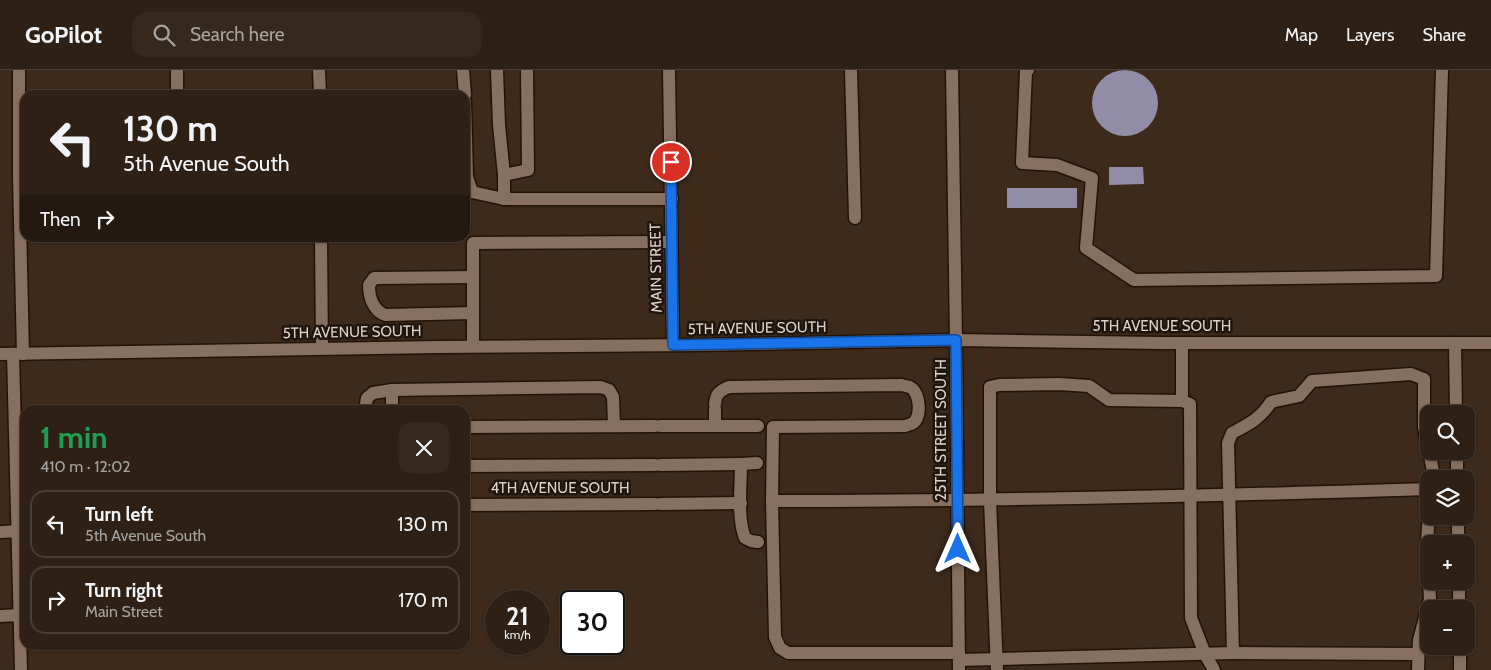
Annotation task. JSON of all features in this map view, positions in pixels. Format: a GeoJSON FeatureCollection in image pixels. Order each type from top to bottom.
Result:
{"type":"FeatureCollection","features":[{"type":"Feature","properties":{"kind":"street"},"geometry":{"type":"LineString","coordinates":[[19,70],[20,106]]}},
{"type":"Feature","properties":{"kind":"street"},"geometry":{"type":"LineString","coordinates":[[177,70],[177,90]]}},
{"type":"Feature","properties":{"kind":"street"},"geometry":{"type":"LineString","coordinates":[[320,70],[320,90]]}},
{"type":"Feature","properties":{"kind":"street"},"geometry":{"type":"LineString","coordinates":[[464,70],[465,90]]}},
{"type":"Feature","properties":{"kind":"street"},"geometry":{"type":"LineString","coordinates":[[497,70],[504,199]]}},
{"type":"Feature","properties":{"kind":"street"},"geometry":{"type":"LineString","coordinates":[[504,175],[528,170],[528,70]]}},
{"type":"Feature","properties":{"kind":"street","name":"MAIN STREET"},"geometry":{"type":"LineString","coordinates":[[668,70],[672,199],[673,345]]}},
{"type":"Feature","properties":{"kind":"street"},"geometry":{"type":"LineString","coordinates":[[851,70],[855,218]]}},
{"type":"Feature","properties":{"kind":"street","name":"25TH STREET SOUTH"},"geometry":{"type":"LineString","coordinates":[[952,70],[959,661]]}},
{"type":"Feature","properties":{"kind":"street"},"geometry":{"type":"LineString","coordinates":[[1028,70],[1026,71],[1022,163],[1057,166],[1092,178],[1086,248],[1134,280],[1436,276],[1442,70]]}},
{"type":"Feature","properties":{"kind":"street"},"geometry":{"type":"LineString","coordinates":[[470,186],[472,192],[504,199],[672,199]]}},
{"type":"Feature","properties":{"kind":"street"},"geometry":{"type":"LineString","coordinates":[[20,212],[12,354],[20,511]]}},
{"type":"Feature","properties":{"kind":"street"},"geometry":{"type":"LineString","coordinates":[[321,242],[322,348]]}},
{"type":"Feature","properties":{"kind":"street"},"geometry":{"type":"LineString","coordinates":[[473,346],[473,244],[671,242]]}},
{"type":"Feature","properties":{"kind":"street"},"geometry":{"type":"LineString","coordinates":[[473,278],[374,278],[369,285],[371,301],[382,314],[473,314]]}},
{"type":"Feature","properties":{"kind":"street","name":"5TH AVENUE SOUTH"},"geometry":{"type":"LineString","coordinates":[[12,354],[956,340],[1182,343],[1491,343]]}},
{"type":"Feature","properties":{"kind":"street"},"geometry":{"type":"LineString","coordinates":[[1182,343],[1182,401]]}},
{"type":"Feature","properties":{"kind":"street"},"geometry":{"type":"LineString","coordinates":[[1455,343],[1456,405]]}},
{"type":"Feature","properties":{"kind":"street"},"geometry":{"type":"LineString","coordinates":[[1233,653],[1228,444],[1232,433],[1258,418],[1264,413],[1271,402],[1299,396],[1312,381],[1411,374],[1424,379],[1424,427],[1433,470]]}},
{"type":"Feature","properties":{"kind":"street"},"geometry":{"type":"LineString","coordinates":[[997,664],[990,500],[990,387],[1000,385],[1060,384],[1089,386],[1109,400],[1182,401],[1190,404],[1191,618],[1205,654],[1214,670]]}},
{"type":"Feature","properties":{"kind":"street"},"geometry":{"type":"LineString","coordinates":[[470,426],[764,427],[905,426],[912,424],[918,417],[916,394],[910,387],[902,385],[729,388],[721,390],[716,396],[715,426]]}},
{"type":"Feature","properties":{"kind":"street"},"geometry":{"type":"LineString","coordinates":[[366,405],[367,398],[373,393],[392,390],[601,387],[609,390],[613,397],[614,426]]}},
{"type":"Feature","properties":{"kind":"street"},"geometry":{"type":"LineString","coordinates":[[392,390],[392,405]]}},
{"type":"Feature","properties":{"kind":"street"},"geometry":{"type":"LineString","coordinates":[[764,427],[764,463],[772,501],[765,542],[775,637],[780,648],[788,654],[997,664],[1233,653],[1418,654]]}},
{"type":"Feature","properties":{"kind":"street"},"geometry":{"type":"LineString","coordinates":[[470,466],[764,463]]}},
{"type":"Feature","properties":{"kind":"street"},"geometry":{"type":"LineString","coordinates":[[741,464],[742,531],[745,538],[751,542],[765,542]]}},
{"type":"Feature","properties":{"kind":"street"},"geometry":{"type":"LineString","coordinates":[[772,501],[958,501],[1189,497],[1420,489]]}},
{"type":"Feature","properties":{"kind":"street","name":"4TH AVENUE SOUTH"},"geometry":{"type":"LineString","coordinates":[[470,505],[741,503]]}},
{"type":"Feature","properties":{"kind":"street"},"geometry":{"type":"LineString","coordinates":[[0,532],[20,531]]}},
{"type":"Feature","properties":{"kind":"street"},"geometry":{"type":"LineString","coordinates":[[1418,670],[1419,640],[1430,598],[1430,590]]}},
{"type":"Feature","properties":{"kind":"street"},"geometry":{"type":"LineString","coordinates":[[0,616],[20,614]]}},
{"type":"Feature","properties":{"kind":"street"},"geometry":{"type":"LineString","coordinates":[[21,650],[21,670]]}},
{"type":"Feature","properties":{"kind":"street"},"geometry":{"type":"LineString","coordinates":[[1460,655],[1460,670]]}},
{"type":"Feature","properties":{"kind":"building"},"geometry":{"type":"Polygon","coordinates":[[[1125,70],[1137,73],[1148,80],[1155,91],[1158,103],[1155,115],[1148,126],[1137,133],[1125,136],[1113,133],[1102,126],[1095,115],[1092,103],[1095,91],[1102,80],[1113,73],[1125,70]]]}},
{"type":"Feature","properties":{"kind":"building"},"geometry":{"type":"Polygon","coordinates":[[[1109,167],[1143,167],[1144,184],[1109,185],[1109,167]]]}},
{"type":"Feature","properties":{"kind":"building"},"geometry":{"type":"Polygon","coordinates":[[[1007,188],[1077,188],[1077,208],[1007,208],[1007,188]]]}},
{"type":"Feature","properties":{"kind":"route"},"geometry":{"type":"LineString","coordinates":[[671,162],[673,345],[956,340],[958,549]]}}]}
